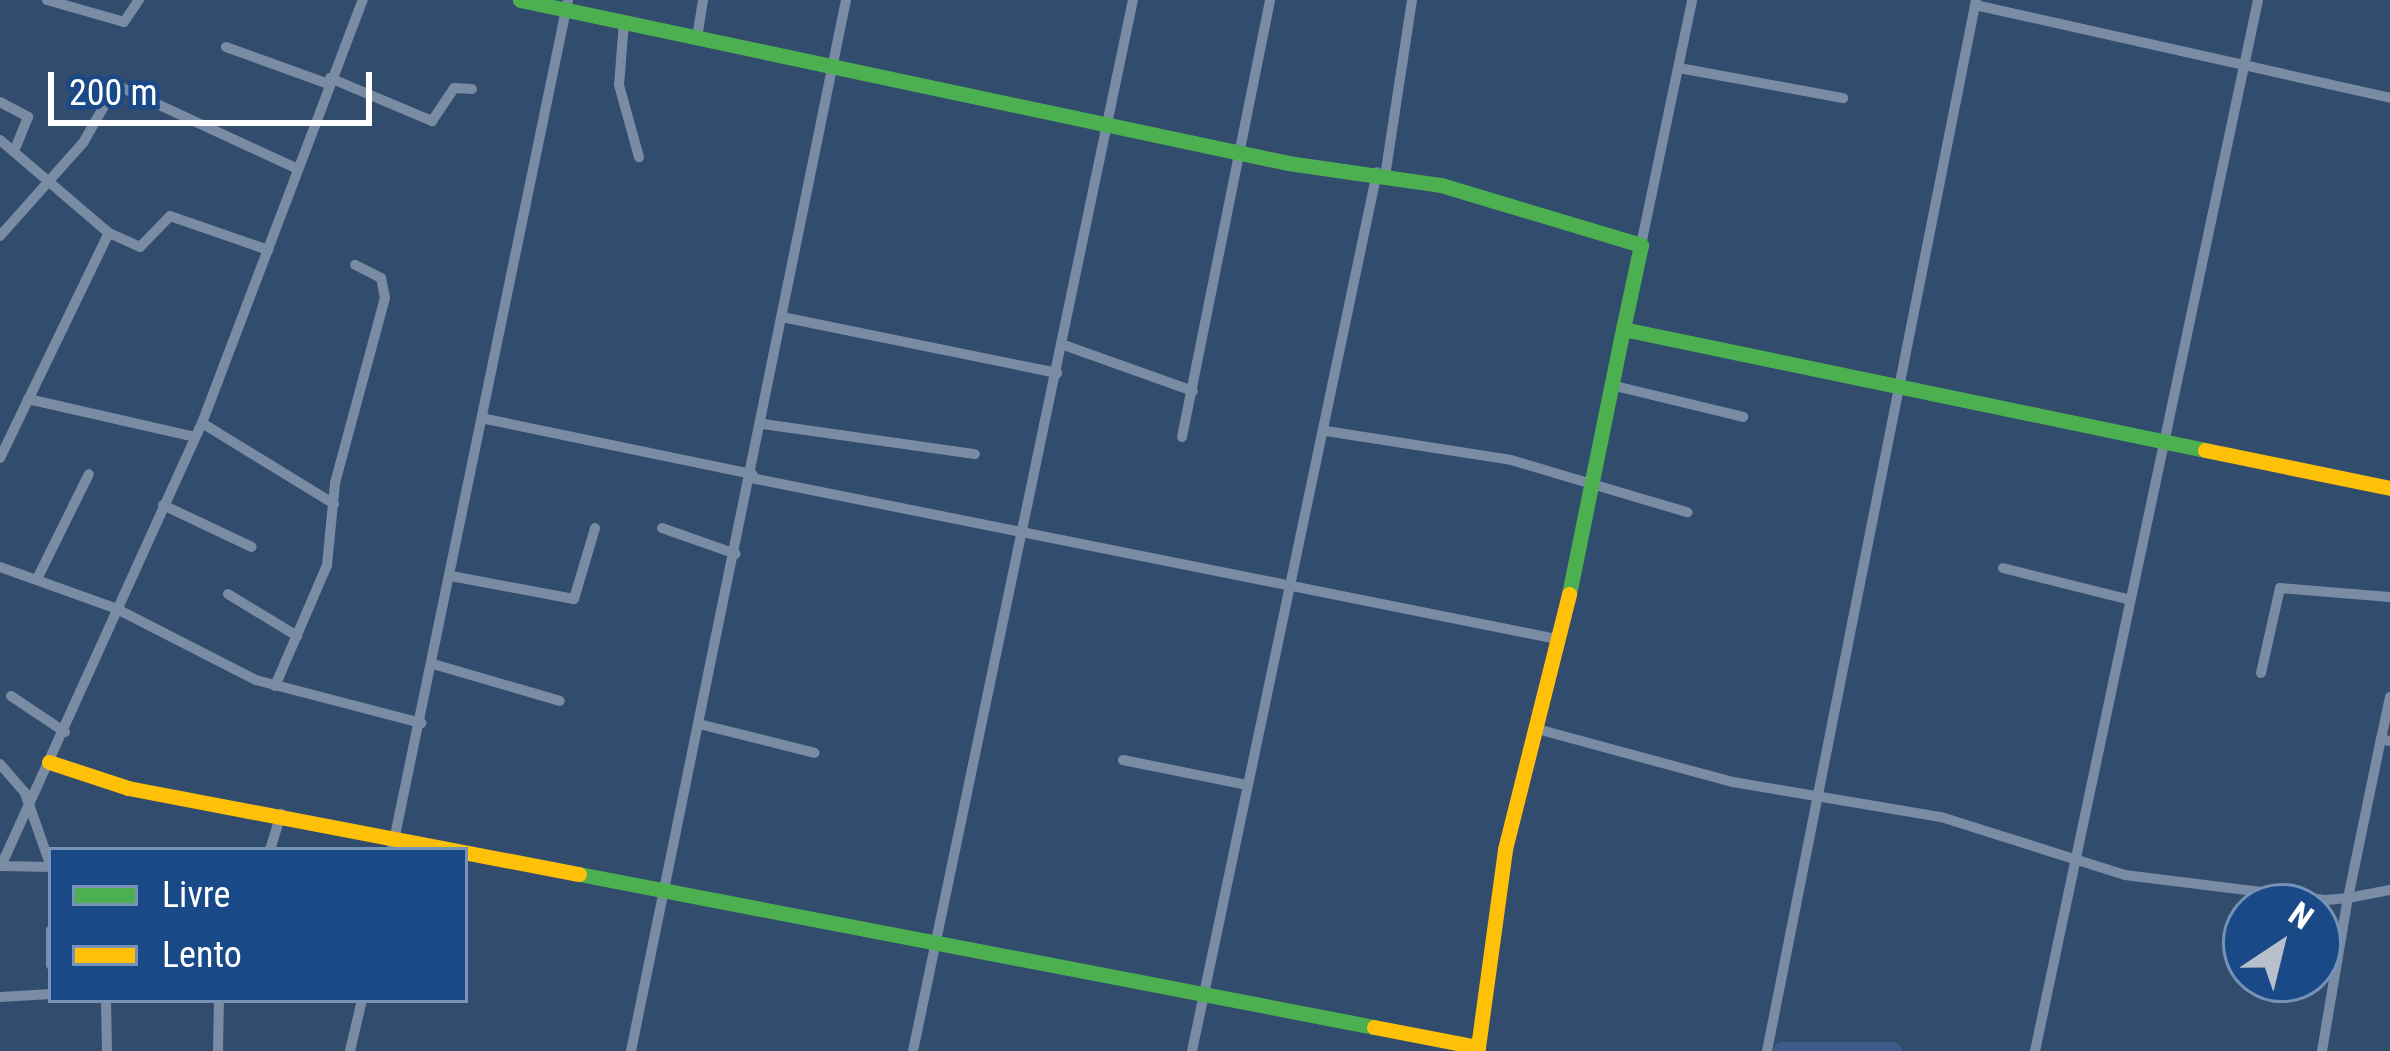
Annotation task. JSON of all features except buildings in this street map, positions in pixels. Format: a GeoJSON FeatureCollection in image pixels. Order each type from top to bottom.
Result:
{"type":"FeatureCollection","features":[{"type":"Feature","properties":{"kind":"street"},"geometry":{"type":"LineString","coordinates":[[47,0],[124,22],[139,0]]}},
{"type":"Feature","properties":{"kind":"street"},"geometry":{"type":"LineString","coordinates":[[48,868],[1,866],[202,423],[363,0]]}},
{"type":"Feature","properties":{"kind":"street"},"geometry":{"type":"LineString","coordinates":[[520,0],[567,5],[697,38],[1240,151],[1375,173],[1641,245]]}},
{"type":"Feature","properties":{"kind":"street"},"geometry":{"type":"LineString","coordinates":[[697,38],[703,0]]}},
{"type":"Feature","properties":{"kind":"street"},"geometry":{"type":"LineString","coordinates":[[631,1051],[703,725],[847,0]]}},
{"type":"Feature","properties":{"kind":"street"},"geometry":{"type":"LineString","coordinates":[[913,1051],[1057,373],[1104,120],[1133,0]]}},
{"type":"Feature","properties":{"kind":"street"},"geometry":{"type":"LineString","coordinates":[[1182,437],[1270,0]]}},
{"type":"Feature","properties":{"kind":"street"},"geometry":{"type":"LineString","coordinates":[[1192,1051],[1326,431],[1412,0]]}},
{"type":"Feature","properties":{"kind":"street"},"geometry":{"type":"LineString","coordinates":[[468,854],[664,887],[1203,998],[1478,1049],[1504,855],[1540,730],[1586,488],[1691,0]]}},
{"type":"Feature","properties":{"kind":"street"},"geometry":{"type":"LineString","coordinates":[[2035,1051],[2126,598],[2258,0]]}},
{"type":"Feature","properties":{"kind":"street"},"geometry":{"type":"LineString","coordinates":[[1767,1051],[1814,793],[1976,3],[2390,98]]}},
{"type":"Feature","properties":{"kind":"street"},"geometry":{"type":"LineString","coordinates":[[394,841],[567,5]]}},
{"type":"Feature","properties":{"kind":"street"},"geometry":{"type":"LineString","coordinates":[[624,22],[619,85],[639,158]]}},
{"type":"Feature","properties":{"kind":"street"},"geometry":{"type":"LineString","coordinates":[[226,47],[432,121],[454,88],[472,89]]}},
{"type":"Feature","properties":{"kind":"street"},"geometry":{"type":"LineString","coordinates":[[1679,68],[1843,98]]}},
{"type":"Feature","properties":{"kind":"street"},"geometry":{"type":"LineString","coordinates":[[0,236],[48,183],[116,85],[298,169]]}},
{"type":"Feature","properties":{"kind":"street"},"geometry":{"type":"LineString","coordinates":[[0,103],[28,117],[16,147]]}},
{"type":"Feature","properties":{"kind":"street"},"geometry":{"type":"LineString","coordinates":[[0,140],[16,147],[48,183],[109,233],[140,248],[170,216],[268,250]]}},
{"type":"Feature","properties":{"kind":"street"},"geometry":{"type":"LineString","coordinates":[[0,458],[109,233]]}},
{"type":"Feature","properties":{"kind":"street"},"geometry":{"type":"LineString","coordinates":[[275,686],[327,566],[334,504],[386,286],[355,265]]}},
{"type":"Feature","properties":{"kind":"street"},"geometry":{"type":"LineString","coordinates":[[782,317],[1057,373]]}},
{"type":"Feature","properties":{"kind":"street"},"geometry":{"type":"LineString","coordinates":[[1623,328],[2390,488]]}},
{"type":"Feature","properties":{"kind":"street"},"geometry":{"type":"LineString","coordinates":[[1061,344],[1192,391]]}},
{"type":"Feature","properties":{"kind":"street"},"geometry":{"type":"LineString","coordinates":[[1611,385],[1743,417]]}},
{"type":"Feature","properties":{"kind":"street"},"geometry":{"type":"LineString","coordinates":[[28,399],[195,436]]}},
{"type":"Feature","properties":{"kind":"street"},"geometry":{"type":"LineString","coordinates":[[485,419],[1290,590],[1557,639]]}},
{"type":"Feature","properties":{"kind":"street"},"geometry":{"type":"LineString","coordinates":[[202,423],[334,504]]}},
{"type":"Feature","properties":{"kind":"street"},"geometry":{"type":"LineString","coordinates":[[764,424],[975,454]]}},
{"type":"Feature","properties":{"kind":"street"},"geometry":{"type":"LineString","coordinates":[[1326,431],[1511,460],[1626,502],[1670,498],[1687,512]]}},
{"type":"Feature","properties":{"kind":"street"},"geometry":{"type":"LineString","coordinates":[[37,579],[89,474]]}},
{"type":"Feature","properties":{"kind":"street"},"geometry":{"type":"LineString","coordinates":[[164,505],[252,547]]}},
{"type":"Feature","properties":{"kind":"street"},"geometry":{"type":"LineString","coordinates":[[451,576],[574,599],[595,528]]}},
{"type":"Feature","properties":{"kind":"street"},"geometry":{"type":"LineString","coordinates":[[662,528],[736,554]]}},
{"type":"Feature","properties":{"kind":"street"},"geometry":{"type":"LineString","coordinates":[[0,567],[117,609],[275,686],[422,723]]}},
{"type":"Feature","properties":{"kind":"street"},"geometry":{"type":"LineString","coordinates":[[2003,568],[2126,598]]}},
{"type":"Feature","properties":{"kind":"street"},"geometry":{"type":"LineString","coordinates":[[2261,673],[2280,588],[2390,597]]}},
{"type":"Feature","properties":{"kind":"street"},"geometry":{"type":"LineString","coordinates":[[228,594],[297,636]]}},
{"type":"Feature","properties":{"kind":"street"},"geometry":{"type":"LineString","coordinates":[[434,664],[560,701]]}},
{"type":"Feature","properties":{"kind":"street"},"geometry":{"type":"LineString","coordinates":[[10,696],[65,732]]}},
{"type":"Feature","properties":{"kind":"street"},"geometry":{"type":"LineString","coordinates":[[2322,1051],[2348,898],[2386,740],[2390,697]]}},
{"type":"Feature","properties":{"kind":"street"},"geometry":{"type":"LineString","coordinates":[[703,725],[815,754]]}},
{"type":"Feature","properties":{"kind":"street"},"geometry":{"type":"LineString","coordinates":[[1540,730],[2003,833],[2074,860],[2348,898],[2390,890]]}},
{"type":"Feature","properties":{"kind":"street"},"geometry":{"type":"LineString","coordinates":[[1123,760],[1247,785]]}},
{"type":"Feature","properties":{"kind":"street"},"geometry":{"type":"LineString","coordinates":[[49,763],[128,788],[282,810],[429,847]]}},
{"type":"Feature","properties":{"kind":"street"},"geometry":{"type":"LineString","coordinates":[[0,764],[20,785],[48,860]]}},
{"type":"Feature","properties":{"kind":"street"},"geometry":{"type":"LineString","coordinates":[[20,785],[38,782]]}},
{"type":"Feature","properties":{"kind":"street"},"geometry":{"type":"LineString","coordinates":[[271,847],[282,810]]}},
{"type":"Feature","properties":{"kind":"street"},"geometry":{"type":"LineString","coordinates":[[0,998],[48,992]]}},
{"type":"Feature","properties":{"kind":"street"},"geometry":{"type":"LineString","coordinates":[[106,1003],[107,1051]]}},
{"type":"Feature","properties":{"kind":"street"},"geometry":{"type":"LineString","coordinates":[[218,1051],[219,1003]]}},
{"type":"Feature","properties":{"kind":"street"},"geometry":{"type":"LineString","coordinates":[[350,1051],[361,1003]]}},
{"type":"Feature","properties":{"kind":"waterway"},"geometry":{"type":"LineString","coordinates":[[1782,1051],[1893,1051]]}},
{"type":"Feature","properties":{"kind":"traffic: fast"},"geometry":{"type":"LineString","coordinates":[[520,0],[1288,163],[1441,185],[1641,245],[1623,329]]}},
{"type":"Feature","properties":{"kind":"traffic: fast"},"geometry":{"type":"LineString","coordinates":[[1569,594],[1623,329],[2205,450]]}},
{"type":"Feature","properties":{"kind":"traffic: fast"},"geometry":{"type":"LineString","coordinates":[[579,874],[1374,1027]]}},
{"type":"Feature","properties":{"kind":"traffic: slow"},"geometry":{"type":"LineString","coordinates":[[2205,450],[2390,488]]}},
{"type":"Feature","properties":{"kind":"traffic: slow"},"geometry":{"type":"LineString","coordinates":[[1374,1027],[1478,1047],[1505,849],[1569,594]]}},
{"type":"Feature","properties":{"kind":"traffic: slow"},"geometry":{"type":"LineString","coordinates":[[49,762],[128,788],[437,847]]}},
{"type":"Feature","properties":{"kind":"traffic: slow"},"geometry":{"type":"LineString","coordinates":[[468,853],[579,874]]}}]}
